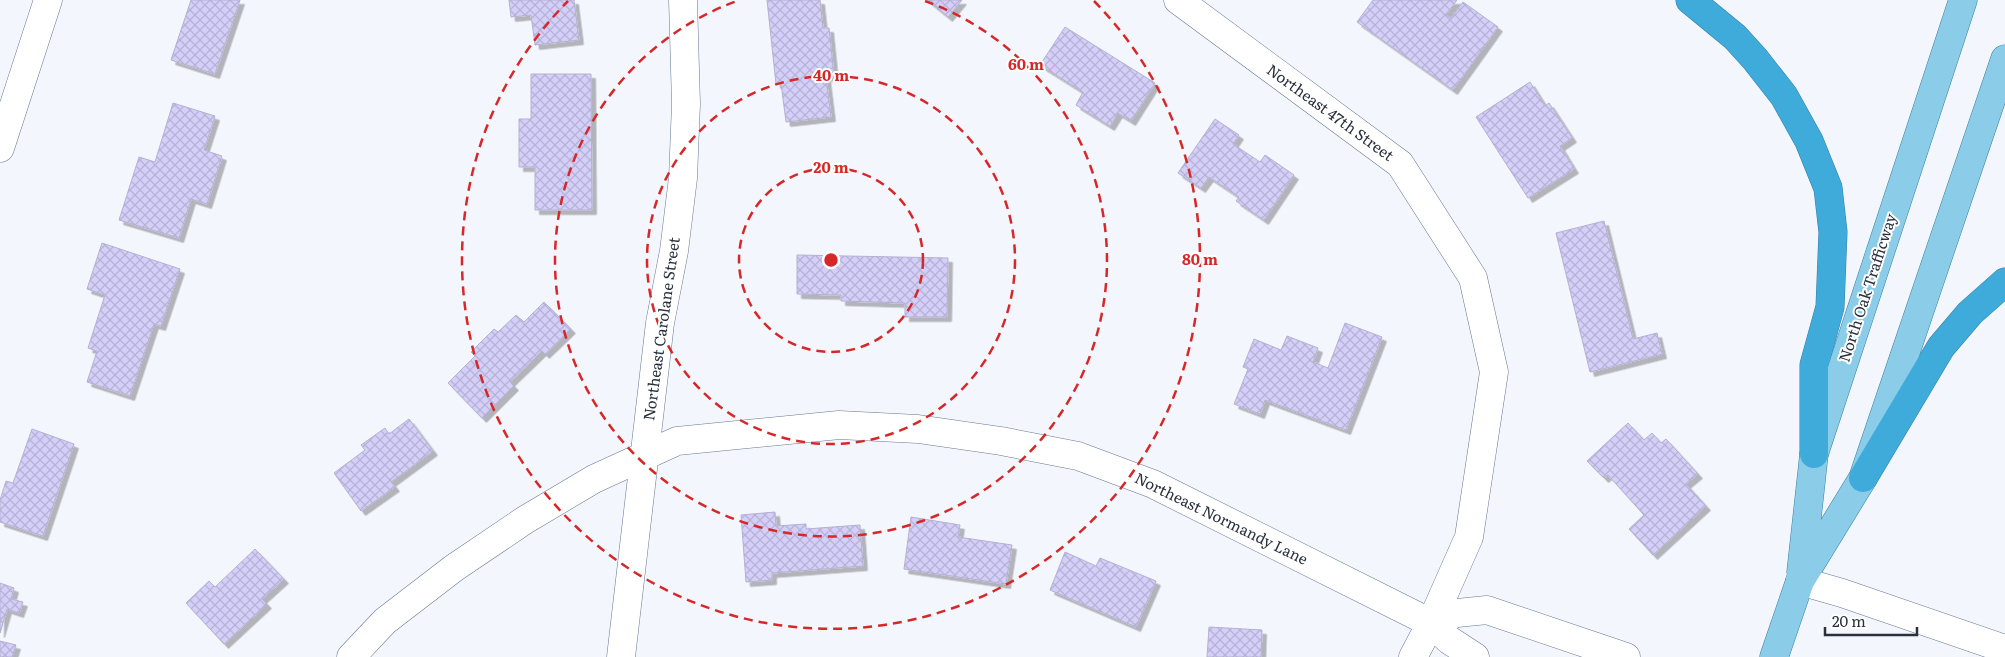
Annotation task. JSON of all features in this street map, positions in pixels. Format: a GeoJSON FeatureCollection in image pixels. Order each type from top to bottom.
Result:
{"type":"FeatureCollection","features":[{"type":"Feature","properties":{"kind":"highway"},"geometry":{"type":"LineString","coordinates":[[1690,0],[1735,37],[1784,96],[1809,141],[1828,188],[1834,232],[1830,307],[1814,365],[1814,454]]}},
{"type":"Feature","properties":{"kind":"highway"},"geometry":{"type":"LineString","coordinates":[[1863,478],[1940,347],[1970,313],[2005,282]]}},
{"type":"Feature","properties":{"kind":"main road","name":"North Oak Trafficway"},"geometry":{"type":"LineString","coordinates":[[1800,581],[1814,454],[1963,0]]}},
{"type":"Feature","properties":{"kind":"main road","name":"North Oak Trafficway"},"geometry":{"type":"LineString","coordinates":[[1774,657],[1800,581],[1863,478],[2005,59]]}},
{"type":"Feature","properties":{"kind":"street"},"geometry":{"type":"LineString","coordinates":[[0,148],[48,0]]}},
{"type":"Feature","properties":{"kind":"street","name":"Northeast Carolane Street"},"geometry":{"type":"LineString","coordinates":[[621,657],[660,323],[674,251],[683,178],[686,104],[683,0]]}},
{"type":"Feature","properties":{"kind":"street","name":"Northeast 47th Street"},"geometry":{"type":"LineString","coordinates":[[1178,0],[1400,164],[1473,278],[1494,372],[1470,537],[1414,657]]}},
{"type":"Feature","properties":{"kind":"street"},"geometry":{"type":"LineString","coordinates":[[650,410],[664,429],[687,440]]}},
{"type":"Feature","properties":{"kind":"street","name":"Northeast Normandy Lane"},"geometry":{"type":"LineString","coordinates":[[351,657],[385,621],[454,568],[525,520],[594,479],[644,455],[678,441],[839,425],[918,429],[1001,441],[1078,456],[1153,484],[1431,623],[1449,640],[1475,657]]}},
{"type":"Feature","properties":{"kind":"street"},"geometry":{"type":"LineString","coordinates":[[594,479],[618,490],[638,515]]}},
{"type":"Feature","properties":{"kind":"street"},"geometry":{"type":"LineString","coordinates":[[1800,581],[1842,593],[2005,650]]}},
{"type":"Feature","properties":{"kind":"street"},"geometry":{"type":"LineString","coordinates":[[1431,623],[1457,613],[1488,610],[1626,657]]}},
{"type":"Feature","properties":{"kind":"building"},"geometry":{"type":"Polygon","coordinates":[[[191,0],[240,0],[215,74],[171,60],[191,0]]]}},
{"type":"Feature","properties":{"kind":"building"},"geometry":{"type":"Polygon","coordinates":[[[509,0],[574,0],[579,40],[535,45],[531,15],[511,17],[509,0]]]}},
{"type":"Feature","properties":{"kind":"building"},"geometry":{"type":"Polygon","coordinates":[[[767,0],[820,0],[823,28],[829,28],[834,76],[826,77],[831,117],[786,122],[781,83],[776,84],[767,0]]]}},
{"type":"Feature","properties":{"kind":"building"},"geometry":{"type":"Polygon","coordinates":[[[927,0],[962,0],[948,17],[927,0]]]}},
{"type":"Feature","properties":{"kind":"building"},"geometry":{"type":"Polygon","coordinates":[[[1373,0],[1457,0],[1446,15],[1451,18],[1463,2],[1498,27],[1453,90],[1357,22],[1373,0]]]}},
{"type":"Feature","properties":{"kind":"building"},"geometry":{"type":"Polygon","coordinates":[[[1065,27],[1155,83],[1131,121],[1118,113],[1110,126],[1076,105],[1083,92],[1040,65],[1065,27]]]}},
{"type":"Feature","properties":{"kind":"building"},"geometry":{"type":"Polygon","coordinates":[[[531,74],[591,74],[592,210],[535,210],[535,167],[519,167],[519,119],[531,119],[531,74]]]}},
{"type":"Feature","properties":{"kind":"building"},"geometry":{"type":"Polygon","coordinates":[[[1530,82],[1545,106],[1549,103],[1572,138],[1560,146],[1574,169],[1528,198],[1476,117],[1530,82]]]}},
{"type":"Feature","properties":{"kind":"building"},"geometry":{"type":"Polygon","coordinates":[[[173,103],[215,116],[204,150],[222,156],[207,204],[191,199],[179,238],[119,220],[139,157],[155,162],[173,103]]]}},
{"type":"Feature","properties":{"kind":"building"},"geometry":{"type":"Polygon","coordinates":[[[1215,119],[1239,135],[1233,144],[1260,162],[1265,155],[1294,175],[1264,220],[1236,201],[1239,197],[1209,177],[1201,188],[1178,173],[1215,119]]]}},
{"type":"Feature","properties":{"kind":"building"},"geometry":{"type":"Polygon","coordinates":[[[1604,221],[1633,339],[1657,333],[1662,354],[1590,372],[1556,233],[1604,221]]]}},
{"type":"Feature","properties":{"kind":"building"},"geometry":{"type":"Polygon","coordinates":[[[102,243],[180,269],[161,326],[154,324],[130,396],[87,382],[97,351],[88,348],[105,295],[87,289],[102,243]]]}},
{"type":"Feature","properties":{"kind":"building"},"geometry":{"type":"Polygon","coordinates":[[[797,255],[948,258],[947,317],[905,317],[905,303],[841,301],[841,295],[797,294],[797,255]]]}},
{"type":"Feature","properties":{"kind":"building"},"geometry":{"type":"Polygon","coordinates":[[[544,302],[571,329],[545,354],[542,351],[510,382],[514,386],[482,418],[448,383],[475,356],[471,352],[494,329],[498,332],[516,315],[524,322],[544,302]]]}},
{"type":"Feature","properties":{"kind":"building"},"geometry":{"type":"Polygon","coordinates":[[[1345,323],[1382,337],[1346,430],[1265,400],[1260,414],[1234,404],[1248,369],[1243,367],[1254,339],[1281,350],[1287,336],[1318,348],[1313,362],[1328,368],[1345,323]]]}},
{"type":"Feature","properties":{"kind":"building"},"geometry":{"type":"Polygon","coordinates":[[[409,419],[433,451],[391,482],[395,487],[361,511],[334,473],[365,450],[361,445],[385,428],[389,434],[409,419]]]}},
{"type":"Feature","properties":{"kind":"building"},"geometry":{"type":"Polygon","coordinates":[[[1628,423],[1644,440],[1652,433],[1661,443],[1666,439],[1698,474],[1686,484],[1706,506],[1653,555],[1629,529],[1644,515],[1608,475],[1604,478],[1587,461],[1628,423]]]}},
{"type":"Feature","properties":{"kind":"building"},"geometry":{"type":"Polygon","coordinates":[[[32,429],[74,444],[43,536],[0,522],[0,500],[6,481],[13,483],[32,429]]]}},
{"type":"Feature","properties":{"kind":"building"},"geometry":{"type":"Polygon","coordinates":[[[775,512],[776,526],[806,524],[806,529],[860,525],[863,566],[772,573],[772,580],[746,582],[741,515],[775,512]]]}},
{"type":"Feature","properties":{"kind":"building"},"geometry":{"type":"Polygon","coordinates":[[[911,517],[960,525],[958,537],[1012,545],[1006,584],[904,569],[911,517]]]}},
{"type":"Feature","properties":{"kind":"building"},"geometry":{"type":"Polygon","coordinates":[[[255,549],[284,579],[262,599],[267,604],[224,644],[186,603],[209,581],[215,587],[255,549]]]}},
{"type":"Feature","properties":{"kind":"building"},"geometry":{"type":"Polygon","coordinates":[[[1065,552],[1096,566],[1100,558],[1156,581],[1136,627],[1050,590],[1065,552]]]}},
{"type":"Feature","properties":{"kind":"building"},"geometry":{"type":"Polygon","coordinates":[[[0,583],[14,588],[11,599],[23,602],[19,613],[7,609],[0,633],[0,583]]]}},
{"type":"Feature","properties":{"kind":"building"},"geometry":{"type":"Polygon","coordinates":[[[1209,627],[1262,630],[1261,657],[1207,657],[1209,627]]]}},
{"type":"Feature","properties":{"kind":"building"},"geometry":{"type":"Polygon","coordinates":[[[0,641],[16,645],[12,657],[0,657],[0,641]]]}}]}
